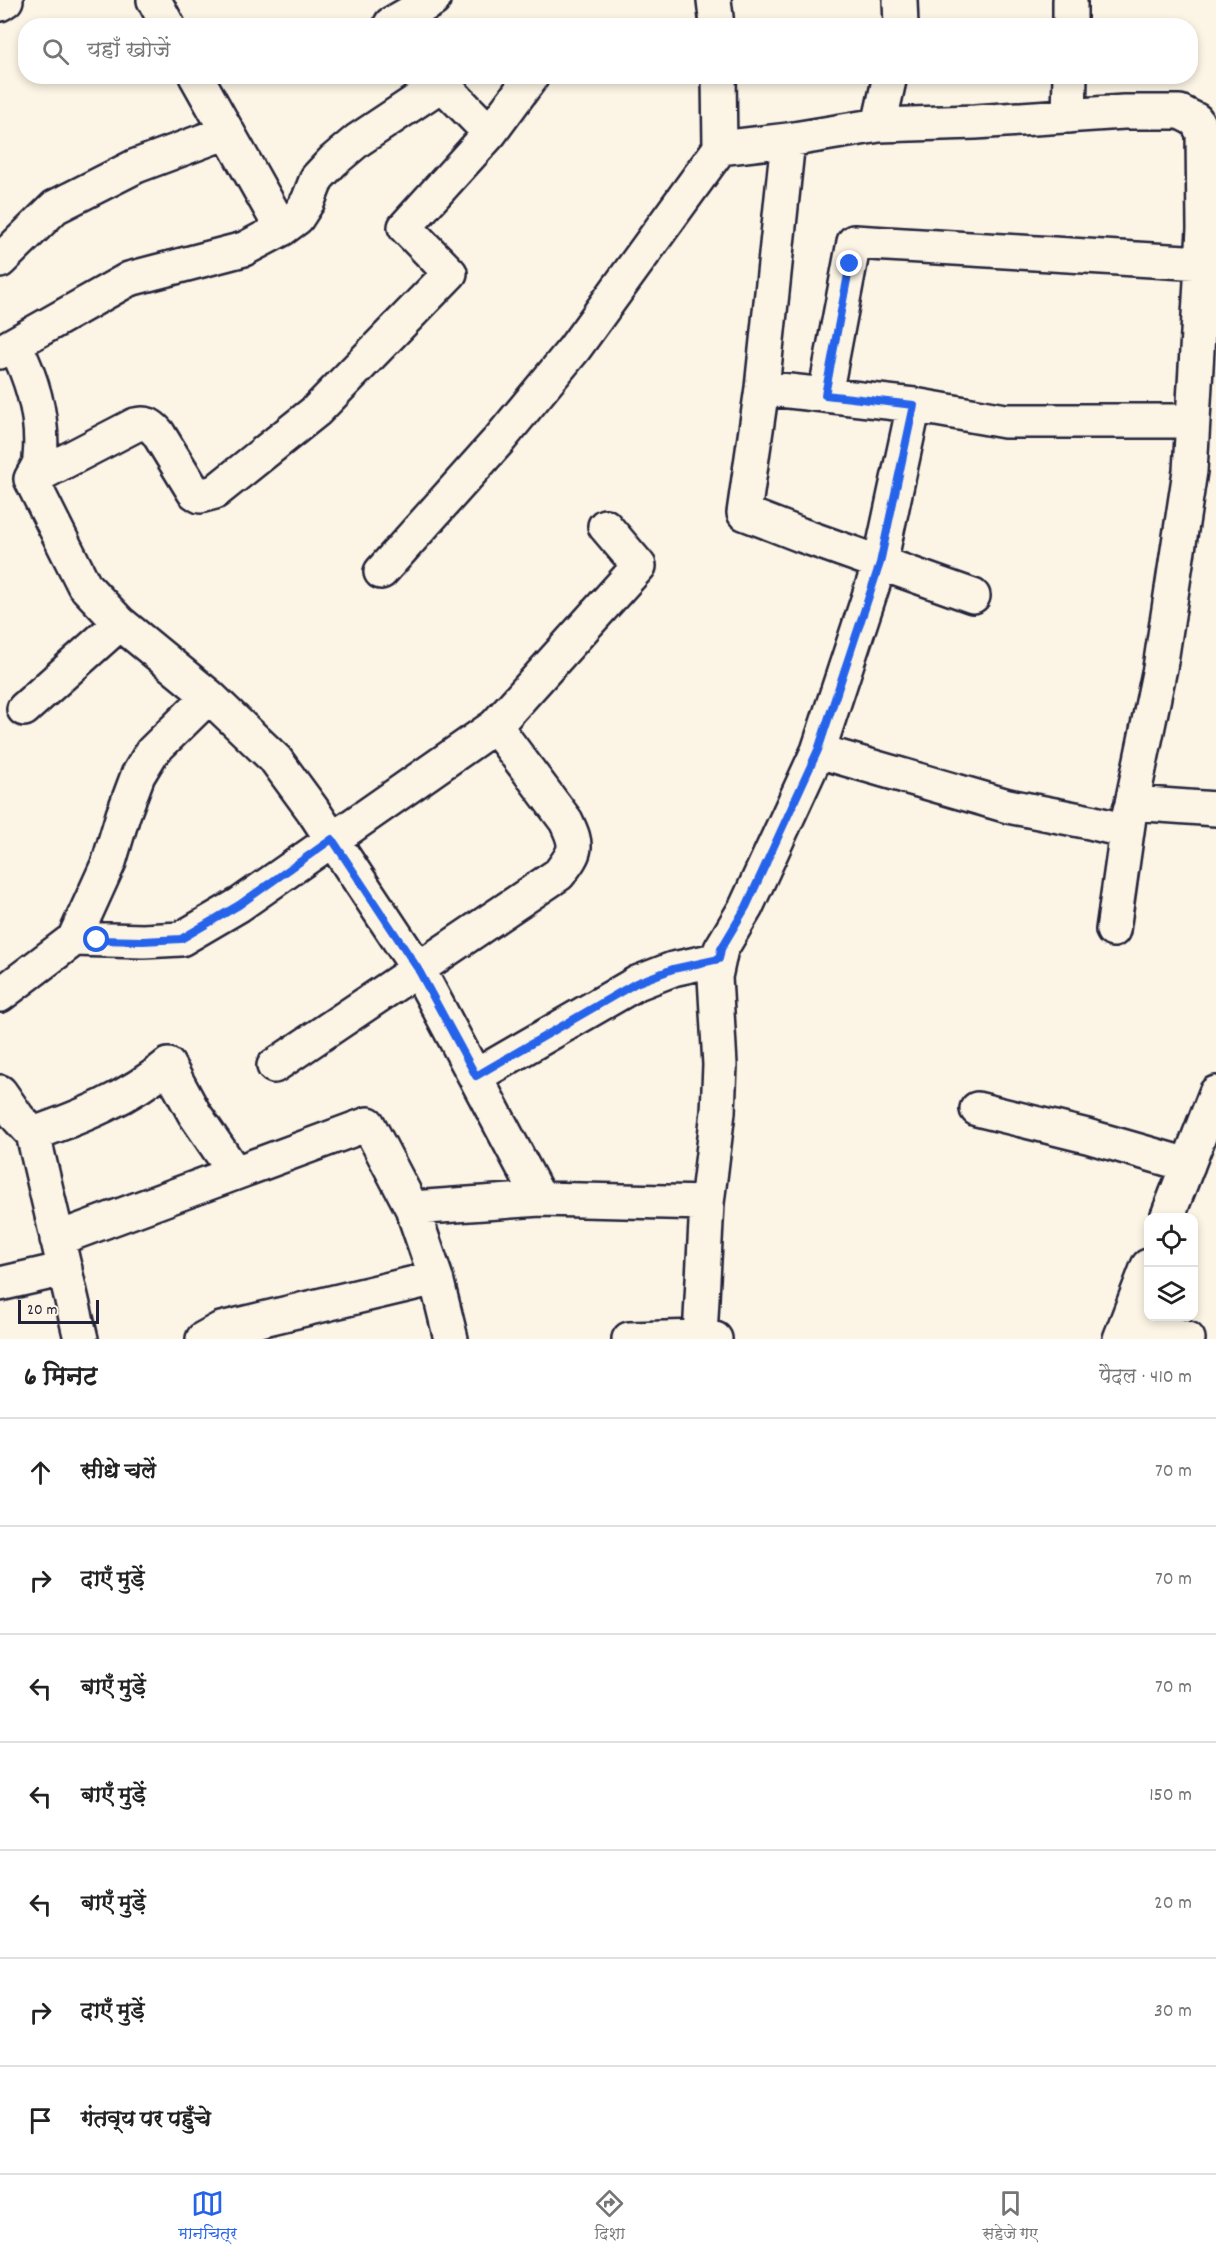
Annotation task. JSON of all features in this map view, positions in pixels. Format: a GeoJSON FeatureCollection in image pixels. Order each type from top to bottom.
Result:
{"type":"FeatureCollection","features":[{"type":"Feature","properties":{"kind":"street"},"geometry":{"type":"LineString","coordinates":[[0,4],[6,0]]}},
{"type":"Feature","properties":{"kind":"street"},"geometry":{"type":"LineString","coordinates":[[154,0],[164,18]]}},
{"type":"Feature","properties":{"kind":"street"},"geometry":{"type":"LineString","coordinates":[[388,16],[433,0]]}},
{"type":"Feature","properties":{"kind":"street"},"geometry":{"type":"LineString","coordinates":[[714,0],[716,18]]}},
{"type":"Feature","properties":{"kind":"street"},"geometry":{"type":"LineString","coordinates":[[900,0],[901,18]]}},
{"type":"Feature","properties":{"kind":"street"},"geometry":{"type":"LineString","coordinates":[[1070,0],[1070,18]]}},
{"type":"Feature","properties":{"kind":"street"},"geometry":{"type":"LineString","coordinates":[[200,84],[282,229]]}},
{"type":"Feature","properties":{"kind":"street"},"geometry":{"type":"LineString","coordinates":[[31,479],[40,460],[40,423],[28,370],[7,348],[129,279],[244,249],[282,229],[297,218],[308,201],[317,178],[333,161],[433,84]]}},
{"type":"Feature","properties":{"kind":"street"},"geometry":{"type":"LineString","coordinates":[[442,84],[490,133]]}},
{"type":"Feature","properties":{"kind":"street"},"geometry":{"type":"LineString","coordinates":[[31,479],[143,423],[152,426],[158,433],[194,492],[200,496],[215,492],[316,411],[450,273],[405,227],[490,133],[526,84]]}},
{"type":"Feature","properties":{"kind":"street"},"geometry":{"type":"LineString","coordinates":[[381,572],[499,440],[574,348],[720,148],[719,84]]}},
{"type":"Feature","properties":{"kind":"street"},"geometry":{"type":"LineString","coordinates":[[879,125],[888,84]]}},
{"type":"Feature","properties":{"kind":"street"},"geometry":{"type":"LineString","coordinates":[[1069,116],[1070,84]]}},
{"type":"Feature","properties":{"kind":"street"},"geometry":{"type":"LineString","coordinates":[[720,148],[788,140],[879,125],[975,122],[1124,112],[1180,112],[1196,120],[1203,133],[1204,229],[1190,471],[1160,668],[1129,817],[1113,930]]}},
{"type":"Feature","properties":{"kind":"street"},"geometry":{"type":"LineString","coordinates":[[0,261],[54,207],[136,166],[227,132]]}},
{"type":"Feature","properties":{"kind":"street"},"geometry":{"type":"LineString","coordinates":[[788,140],[762,387],[744,513],[801,536],[973,596]]}},
{"type":"Feature","properties":{"kind":"street"},"geometry":{"type":"LineString","coordinates":[[825,395],[854,242],[1202,263]]}},
{"type":"Feature","properties":{"kind":"street"},"geometry":{"type":"LineString","coordinates":[[762,387],[914,405],[1005,421],[1193,421]]}},
{"type":"Feature","properties":{"kind":"street"},"geometry":{"type":"LineString","coordinates":[[629,1339],[708,1338],[707,1203],[718,1112],[720,1065],[715,977],[721,949],[746,907],[818,750],[880,563],[914,405]]}},
{"type":"Feature","properties":{"kind":"street"},"geometry":{"type":"LineString","coordinates":[[31,479],[84,585],[120,623],[209,696],[276,760],[332,839],[418,969],[540,1199]]}},
{"type":"Feature","properties":{"kind":"street"},"geometry":{"type":"LineString","coordinates":[[74,939],[143,941],[181,939],[239,905],[495,726],[639,566],[605,526]]}},
{"type":"Feature","properties":{"kind":"street"},"geometry":{"type":"LineString","coordinates":[[24,709],[120,623]]}},
{"type":"Feature","properties":{"kind":"street"},"geometry":{"type":"LineString","coordinates":[[0,995],[74,939],[109,862],[138,775],[152,752],[209,696]]}},
{"type":"Feature","properties":{"kind":"street"},"geometry":{"type":"LineString","coordinates":[[274,1066],[559,874],[574,854],[574,838],[566,821],[495,726]]}},
{"type":"Feature","properties":{"kind":"street"},"geometry":{"type":"LineString","coordinates":[[818,750],[1008,806],[1129,817],[1216,809]]}},
{"type":"Feature","properties":{"kind":"street"},"geometry":{"type":"LineString","coordinates":[[476,1076],[636,983],[673,969],[719,959]]}},
{"type":"Feature","properties":{"kind":"street"},"geometry":{"type":"LineString","coordinates":[[33,1134],[70,1121],[116,1100],[147,1082],[168,1065],[194,1113],[235,1173]]}},
{"type":"Feature","properties":{"kind":"street"},"geometry":{"type":"LineString","coordinates":[[0,1092],[18,1118],[33,1134],[81,1339]]}},
{"type":"Feature","properties":{"kind":"street"},"geometry":{"type":"LineString","coordinates":[[1170,1213],[1200,1155],[1215,1102]]}},
{"type":"Feature","properties":{"kind":"street"},"geometry":{"type":"LineString","coordinates":[[977,1109],[1087,1136],[1200,1155]]}},
{"type":"Feature","properties":{"kind":"street"},"geometry":{"type":"LineString","coordinates":[[0,1284],[235,1173],[368,1124],[412,1208],[436,1278],[451,1339]]}},
{"type":"Feature","properties":{"kind":"street"},"geometry":{"type":"LineString","coordinates":[[412,1208],[540,1199],[707,1203]]}},
{"type":"Feature","properties":{"kind":"street"},"geometry":{"type":"LineString","coordinates":[[1149,1267],[1124,1329],[1188,1339]]}},
{"type":"Feature","properties":{"kind":"street"},"geometry":{"type":"LineString","coordinates":[[203,1339],[220,1329],[436,1278]]}},
{"type":"Feature","properties":{"kind":"route"},"geometry":{"type":"LineString","coordinates":[[97,940],[181,939],[239,905],[332,839],[418,969],[476,1076],[636,983],[673,969],[719,959],[721,949],[746,907],[818,750],[859,633],[880,563],[914,405],[825,395],[850,264]]}}]}
